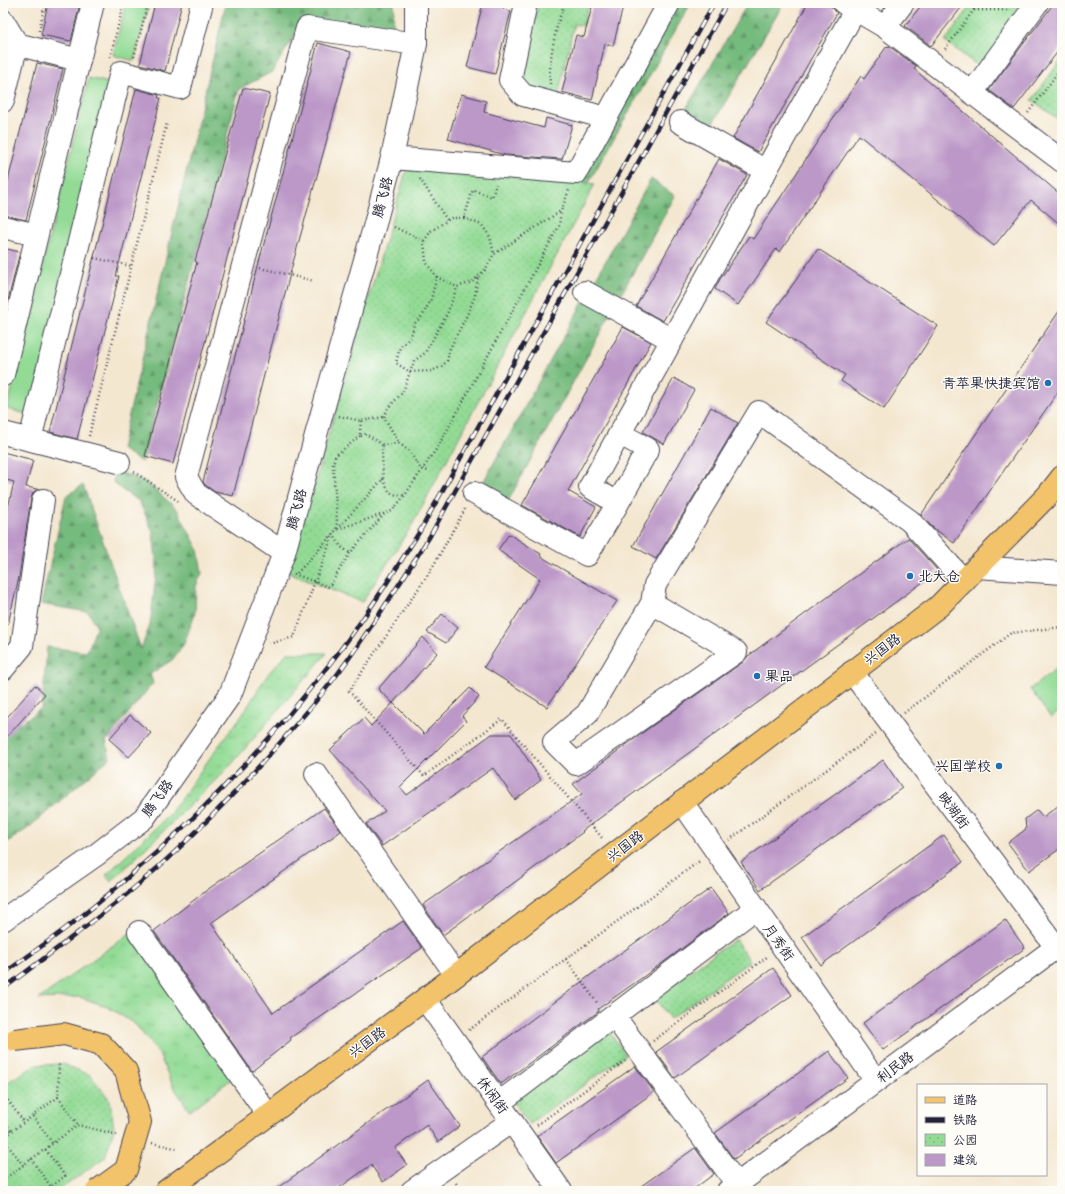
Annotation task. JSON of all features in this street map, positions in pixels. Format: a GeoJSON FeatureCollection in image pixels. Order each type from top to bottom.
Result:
{"type":"FeatureCollection","features":[{"type":"Feature","properties":{"kind":"main road","name":"兴国路"},"geometry":{"type":"LineString","coordinates":[[166,1191],[425,999],[939,606],[1047,496],[1062,477]]}},
{"type":"Feature","properties":{"kind":"main road"},"geometry":{"type":"LineString","coordinates":[[9,1044],[64,1034],[100,1044],[126,1071],[140,1122],[126,1170],[97,1191]]}},
{"type":"Feature","properties":{"kind":"street"},"geometry":{"type":"LineString","coordinates":[[3,16],[6,3]]}},
{"type":"Feature","properties":{"kind":"street"},"geometry":{"type":"LineString","coordinates":[[3,375],[93,3]]}},
{"type":"Feature","properties":{"kind":"street"},"geometry":{"type":"LineString","coordinates":[[30,440],[120,70],[180,88],[202,3]]}},
{"type":"Feature","properties":{"kind":"street","name":"腾飞路"},"geometry":{"type":"LineString","coordinates":[[3,920],[96,855],[144,818],[230,695],[284,553],[375,224],[400,159],[416,44],[416,3]]}},
{"type":"Feature","properties":{"kind":"street"},"geometry":{"type":"LineString","coordinates":[[526,3],[510,80],[523,95],[606,118]]}},
{"type":"Feature","properties":{"kind":"street"},"geometry":{"type":"LineString","coordinates":[[400,159],[576,173],[669,3]]}},
{"type":"Feature","properties":{"kind":"street"},"geometry":{"type":"LineString","coordinates":[[885,27],[903,3]]}},
{"type":"Feature","properties":{"kind":"street"},"geometry":{"type":"LineString","coordinates":[[618,503],[590,487],[766,171],[853,5],[885,27],[1018,128],[1060,155]]}},
{"type":"Feature","properties":{"kind":"street"},"geometry":{"type":"LineString","coordinates":[[972,93],[1035,7]]}},
{"type":"Feature","properties":{"kind":"street"},"geometry":{"type":"LineString","coordinates":[[3,20],[26,46],[79,60]]}},
{"type":"Feature","properties":{"kind":"street"},"geometry":{"type":"LineString","coordinates":[[284,553],[196,494],[186,478],[307,28],[416,44]]}},
{"type":"Feature","properties":{"kind":"street"},"geometry":{"type":"LineString","coordinates":[[3,101],[26,46]]}},
{"type":"Feature","properties":{"kind":"street"},"geometry":{"type":"LineString","coordinates":[[680,122],[766,171]]}},
{"type":"Feature","properties":{"kind":"street"},"geometry":{"type":"LineString","coordinates":[[3,227],[37,235]]}},
{"type":"Feature","properties":{"kind":"street"},"geometry":{"type":"LineString","coordinates":[[586,292],[672,340]]}},
{"type":"Feature","properties":{"kind":"street"},"geometry":{"type":"LineString","coordinates":[[652,603],[736,652],[576,764],[554,742],[587,714],[652,603],[655,586],[759,412],[910,522],[971,574],[1062,572]]}},
{"type":"Feature","properties":{"kind":"street"},"geometry":{"type":"LineString","coordinates":[[3,433],[119,462]]}},
{"type":"Feature","properties":{"kind":"street"},"geometry":{"type":"LineString","coordinates":[[474,493],[587,555],[648,449],[620,434]]}},
{"type":"Feature","properties":{"kind":"street"},"geometry":{"type":"LineString","coordinates":[[3,669],[22,646],[43,500]]}},
{"type":"Feature","properties":{"kind":"street","name":"映湖街"},"geometry":{"type":"LineString","coordinates":[[852,672],[1059,945]]}},
{"type":"Feature","properties":{"kind":"street"},"geometry":{"type":"LineString","coordinates":[[316,774],[456,975]]}},
{"type":"Feature","properties":{"kind":"street","name":"月秀街"},"geometry":{"type":"LineString","coordinates":[[682,802],[876,1081]]}},
{"type":"Feature","properties":{"kind":"street"},"geometry":{"type":"LineString","coordinates":[[499,1103],[756,908]]}},
{"type":"Feature","properties":{"kind":"street"},"geometry":{"type":"LineString","coordinates":[[139,932],[268,1115]]}},
{"type":"Feature","properties":{"kind":"street","name":"利民路"},"geometry":{"type":"LineString","coordinates":[[733,1187],[1059,945]]}},
{"type":"Feature","properties":{"kind":"street","name":"休闲街"},"geometry":{"type":"LineString","coordinates":[[425,999],[561,1191]]}},
{"type":"Feature","properties":{"kind":"street"},"geometry":{"type":"LineString","coordinates":[[612,1017],[733,1187]]}},
{"type":"Feature","properties":{"kind":"street"},"geometry":{"type":"LineString","coordinates":[[412,1191],[512,1121]]}},
{"type":"Feature","properties":{"kind":"path"},"geometry":{"type":"LineString","coordinates":[[26,46],[45,3]]}},
{"type":"Feature","properties":{"kind":"path"},"geometry":{"type":"LineString","coordinates":[[120,70],[124,3]]}},
{"type":"Feature","properties":{"kind":"path"},"geometry":{"type":"LineString","coordinates":[[120,70],[148,3]]}},
{"type":"Feature","properties":{"kind":"path"},"geometry":{"type":"LineString","coordinates":[[552,103],[549,71],[560,14],[565,3]]}},
{"type":"Feature","properties":{"kind":"path"},"geometry":{"type":"LineString","coordinates":[[933,64],[979,3]]}},
{"type":"Feature","properties":{"kind":"path"},"geometry":{"type":"LineString","coordinates":[[974,10],[1035,7]]}},
{"type":"Feature","properties":{"kind":"path"},"geometry":{"type":"LineString","coordinates":[[1018,128],[1062,67]]}},
{"type":"Feature","properties":{"kind":"path"},"geometry":{"type":"LineString","coordinates":[[89,436],[167,123]]}},
{"type":"Feature","properties":{"kind":"path"},"geometry":{"type":"LineString","coordinates":[[400,159],[447,220]]}},
{"type":"Feature","properties":{"kind":"path"},"geometry":{"type":"LineString","coordinates":[[336,530],[392,510],[439,445],[559,226],[561,212],[576,173]]}},
{"type":"Feature","properties":{"kind":"path"},"geometry":{"type":"LineString","coordinates":[[464,218],[473,190],[492,197],[498,178]]}},
{"type":"Feature","properties":{"kind":"path"},"geometry":{"type":"LineString","coordinates":[[494,254],[490,237],[482,225],[464,218],[451,218],[447,220],[431,232],[424,241],[426,262],[436,276],[457,287],[472,282],[479,276],[485,270],[494,254],[561,212]]}},
{"type":"Feature","properties":{"kind":"path"},"geometry":{"type":"LineString","coordinates":[[375,224],[394,227],[424,241]]}},
{"type":"Feature","properties":{"kind":"path"},"geometry":{"type":"LineString","coordinates":[[94,257],[131,266]]}},
{"type":"Feature","properties":{"kind":"path"},"geometry":{"type":"LineString","coordinates":[[243,264],[314,281]]}},
{"type":"Feature","properties":{"kind":"path"},"geometry":{"type":"LineString","coordinates":[[436,276],[431,300],[423,314],[414,324],[412,337],[400,347],[396,363],[410,372],[431,371],[441,367],[447,361],[450,348],[459,333],[475,296],[479,276]]}},
{"type":"Feature","properties":{"kind":"path"},"geometry":{"type":"LineString","coordinates":[[384,417],[388,408],[403,392],[414,361],[425,354],[446,314],[457,287]]}},
{"type":"Feature","properties":{"kind":"path"},"geometry":{"type":"LineString","coordinates":[[360,436],[362,421],[384,417]]}},
{"type":"Feature","properties":{"kind":"path"},"geometry":{"type":"LineString","coordinates":[[384,417],[399,443],[411,453],[420,468],[428,471]]}},
{"type":"Feature","properties":{"kind":"path"},"geometry":{"type":"LineString","coordinates":[[336,530],[337,522],[334,463],[336,455],[360,436],[366,434],[383,446],[399,443]]}},
{"type":"Feature","properties":{"kind":"path"},"geometry":{"type":"LineString","coordinates":[[383,446],[383,478],[388,490],[394,495],[404,495]]}},
{"type":"Feature","properties":{"kind":"path"},"geometry":{"type":"LineString","coordinates":[[271,588],[294,574],[333,534],[383,478]]}},
{"type":"Feature","properties":{"kind":"path"},"geometry":{"type":"LineString","coordinates":[[474,493],[430,570],[349,691],[424,776],[502,719],[615,853]]}},
{"type":"Feature","properties":{"kind":"path"},"geometry":{"type":"LineString","coordinates":[[294,574],[329,587],[350,553],[386,513]]}},
{"type":"Feature","properties":{"kind":"path"},"geometry":{"type":"LineString","coordinates":[[333,534],[341,547],[350,553]]}},
{"type":"Feature","properties":{"kind":"path"},"geometry":{"type":"LineString","coordinates":[[263,646],[294,638],[333,534]]}},
{"type":"Feature","properties":{"kind":"path"},"geometry":{"type":"LineString","coordinates":[[454,1041],[1011,633],[1062,627]]}},
{"type":"Feature","properties":{"kind":"path"},"geometry":{"type":"LineString","coordinates":[[566,959],[612,1017]]}},
{"type":"Feature","properties":{"kind":"path"},"geometry":{"type":"LineString","coordinates":[[59,1064],[58,1097],[78,1125],[125,1136]]}},
{"type":"Feature","properties":{"kind":"path"},"geometry":{"type":"LineString","coordinates":[[3,1094],[24,1122]]}},
{"type":"Feature","properties":{"kind":"path"},"geometry":{"type":"LineString","coordinates":[[23,1166],[3,1139],[58,1097]]}},
{"type":"Feature","properties":{"kind":"path"},"geometry":{"type":"LineString","coordinates":[[33,1116],[53,1144]]}},
{"type":"Feature","properties":{"kind":"path"},"geometry":{"type":"LineString","coordinates":[[3,1120],[12,1132]]}},
{"type":"Feature","properties":{"kind":"path"},"geometry":{"type":"LineString","coordinates":[[3,1180],[78,1125]]}},
{"type":"Feature","properties":{"kind":"path"},"geometry":{"type":"LineString","coordinates":[[148,1142],[179,1149]]}},
{"type":"Feature","properties":{"kind":"path"},"geometry":{"type":"LineString","coordinates":[[31,1159],[51,1187],[65,1176],[45,1149]]}},
{"type":"Feature","properties":{"kind":"green space"},"geometry":{"type":"Polygon","coordinates":[[[126,3],[149,6],[134,61],[113,55],[126,3]]]}},
{"type":"Feature","properties":{"kind":"green space"},"geometry":{"type":"Polygon","coordinates":[[[226,3],[394,3],[393,35],[301,26],[272,72],[239,89],[142,462],[121,449],[226,3]]]}},
{"type":"Feature","properties":{"kind":"green space"},"geometry":{"type":"Polygon","coordinates":[[[538,3],[589,3],[583,26],[574,24],[558,97],[532,91],[523,78],[538,3]]]}},
{"type":"Feature","properties":{"kind":"green space"},"geometry":{"type":"Polygon","coordinates":[[[669,3],[691,3],[582,194],[573,167],[669,3]]]}},
{"type":"Feature","properties":{"kind":"green space"},"geometry":{"type":"Polygon","coordinates":[[[748,3],[784,3],[707,133],[681,117],[748,3]]]}},
{"type":"Feature","properties":{"kind":"green space"},"geometry":{"type":"Polygon","coordinates":[[[973,3],[1045,3],[991,76],[945,41],[973,3]]]}},
{"type":"Feature","properties":{"kind":"green space"},"geometry":{"type":"Polygon","coordinates":[[[1062,58],[1062,122],[1032,100],[1062,58]]]}},
{"type":"Feature","properties":{"kind":"green space"},"geometry":{"type":"Polygon","coordinates":[[[89,78],[113,84],[31,415],[7,409],[89,78]]]}},
{"type":"Feature","properties":{"kind":"green space"},"geometry":{"type":"Polygon","coordinates":[[[408,164],[595,184],[411,527],[362,602],[288,573],[408,164]]]}},
{"type":"Feature","properties":{"kind":"green space"},"geometry":{"type":"Polygon","coordinates":[[[651,179],[675,196],[507,503],[480,488],[651,179]]]}},
{"type":"Feature","properties":{"kind":"green space"},"geometry":{"type":"Polygon","coordinates":[[[115,471],[146,482],[177,509],[198,549],[202,573],[196,586],[195,613],[184,644],[172,660],[150,674],[153,683],[106,741],[110,758],[27,829],[3,845],[3,736],[42,708],[47,647],[87,652],[97,626],[88,612],[41,604],[66,496],[83,485],[141,649],[150,625],[157,568],[153,532],[139,501],[113,482],[115,471]]]}},
{"type":"Feature","properties":{"kind":"green space"},"geometry":{"type":"Polygon","coordinates":[[[287,653],[327,653],[230,766],[111,882],[106,875],[170,814],[243,714],[268,674],[287,653]]]}},
{"type":"Feature","properties":{"kind":"green space"},"geometry":{"type":"Polygon","coordinates":[[[1062,664],[1062,709],[1051,718],[1030,689],[1062,664]]]}},
{"type":"Feature","properties":{"kind":"green space"},"geometry":{"type":"Polygon","coordinates":[[[134,930],[238,1074],[190,1111],[173,1086],[159,1054],[136,1025],[108,1007],[80,997],[39,999],[134,930]]]}},
{"type":"Feature","properties":{"kind":"green space"},"geometry":{"type":"Polygon","coordinates":[[[735,939],[750,961],[670,1019],[654,997],[735,939]]]}},
{"type":"Feature","properties":{"kind":"green space"},"geometry":{"type":"Polygon","coordinates":[[[609,1031],[626,1055],[529,1124],[512,1100],[609,1031]]]}},
{"type":"Feature","properties":{"kind":"green space"},"geometry":{"type":"Polygon","coordinates":[[[63,1064],[90,1075],[110,1100],[114,1129],[105,1157],[58,1191],[3,1191],[3,1085],[36,1065],[63,1064]]]}},
{"type":"Feature","properties":{"kind":"building"},"geometry":{"type":"Polygon","coordinates":[[[48,3],[80,3],[71,41],[41,35],[48,3]]]}},
{"type":"Feature","properties":{"kind":"building"},"geometry":{"type":"Polygon","coordinates":[[[155,3],[182,3],[165,71],[140,64],[155,3]]]}},
{"type":"Feature","properties":{"kind":"building"},"geometry":{"type":"Polygon","coordinates":[[[483,3],[504,3],[503,9],[511,11],[495,74],[467,67],[483,3]]]}},
{"type":"Feature","properties":{"kind":"building"},"geometry":{"type":"Polygon","coordinates":[[[593,3],[624,3],[613,46],[605,44],[592,100],[562,92],[576,35],[584,37],[593,3]]]}},
{"type":"Feature","properties":{"kind":"building"},"geometry":{"type":"Polygon","coordinates":[[[808,3],[824,3],[833,8],[837,13],[758,152],[733,138],[808,3]]]}},
{"type":"Feature","properties":{"kind":"building"},"geometry":{"type":"Polygon","coordinates":[[[923,3],[965,3],[931,46],[905,26],[923,3]]]}},
{"type":"Feature","properties":{"kind":"building"},"geometry":{"type":"Polygon","coordinates":[[[1054,3],[1062,3],[1062,46],[1014,109],[989,90],[1054,3]]]}},
{"type":"Feature","properties":{"kind":"building"},"geometry":{"type":"Polygon","coordinates":[[[318,43],[351,52],[291,270],[233,496],[215,492],[203,482],[259,262],[318,43]]]}},
{"type":"Feature","properties":{"kind":"building"},"geometry":{"type":"Polygon","coordinates":[[[887,46],[916,66],[914,69],[1062,196],[1062,226],[1031,200],[994,246],[859,135],[780,252],[776,249],[738,305],[715,289],[720,279],[749,236],[753,239],[861,76],[864,79],[887,46]]]}},
{"type":"Feature","properties":{"kind":"building"},"geometry":{"type":"Polygon","coordinates":[[[37,63],[63,69],[26,220],[3,215],[3,201],[37,63]]]}},
{"type":"Feature","properties":{"kind":"building"},"geometry":{"type":"Polygon","coordinates":[[[243,88],[270,94],[173,464],[145,456],[197,262],[195,261],[243,88]]]}},
{"type":"Feature","properties":{"kind":"building"},"geometry":{"type":"Polygon","coordinates":[[[136,89],[159,95],[158,98],[161,98],[116,276],[119,276],[77,439],[50,432],[136,89]]]}},
{"type":"Feature","properties":{"kind":"building"},"geometry":{"type":"Polygon","coordinates":[[[461,94],[486,101],[484,112],[544,128],[546,118],[572,125],[562,159],[505,155],[448,139],[461,94]]]}},
{"type":"Feature","properties":{"kind":"building"},"geometry":{"type":"Polygon","coordinates":[[[719,159],[747,175],[663,321],[636,306],[719,159]]]}},
{"type":"Feature","properties":{"kind":"building"},"geometry":{"type":"Polygon","coordinates":[[[3,248],[20,252],[6,308],[3,307],[3,248]]]}},
{"type":"Feature","properties":{"kind":"building"},"geometry":{"type":"Polygon","coordinates":[[[818,249],[938,326],[884,409],[841,381],[845,375],[766,322],[818,249]]]}},
{"type":"Feature","properties":{"kind":"building"},"geometry":{"type":"Polygon","coordinates":[[[1062,307],[1062,386],[954,543],[932,527],[921,515],[1062,307]]]}},
{"type":"Feature","properties":{"kind":"building"},"geometry":{"type":"Polygon","coordinates":[[[623,327],[651,342],[568,491],[596,507],[580,537],[522,505],[623,327]]]}},
{"type":"Feature","properties":{"kind":"building"},"geometry":{"type":"Polygon","coordinates":[[[674,378],[694,390],[664,444],[643,432],[674,378]]]}},
{"type":"Feature","properties":{"kind":"building"},"geometry":{"type":"Polygon","coordinates":[[[711,407],[738,423],[656,559],[633,546],[711,407]]]}},
{"type":"Feature","properties":{"kind":"building"},"geometry":{"type":"Polygon","coordinates":[[[3,452],[33,460],[26,487],[37,489],[31,498],[19,577],[8,624],[3,624],[3,529],[14,482],[3,479],[3,452]]]}},
{"type":"Feature","properties":{"kind":"building"},"geometry":{"type":"Polygon","coordinates":[[[509,534],[541,554],[540,556],[617,601],[547,707],[484,667],[540,579],[498,550],[509,534]]]}},
{"type":"Feature","properties":{"kind":"building","name":"果品"},"geometry":{"type":"Polygon","coordinates":[[[908,538],[938,571],[582,831],[583,832],[443,935],[423,905],[582,794],[573,784],[743,662],[748,656],[908,538]]]}},
{"type":"Feature","properties":{"kind":"building"},"geometry":{"type":"Polygon","coordinates":[[[442,614],[458,628],[446,643],[427,632],[442,614]]]}},
{"type":"Feature","properties":{"kind":"building"},"geometry":{"type":"Polygon","coordinates":[[[423,637],[437,653],[393,703],[378,689],[423,637]]]}},
{"type":"Feature","properties":{"kind":"building"},"geometry":{"type":"Polygon","coordinates":[[[35,685],[45,694],[3,741],[3,722],[35,685]]]}},
{"type":"Feature","properties":{"kind":"building"},"geometry":{"type":"Polygon","coordinates":[[[470,688],[479,697],[462,716],[466,721],[400,787],[407,795],[492,734],[511,734],[541,780],[515,800],[493,768],[382,846],[366,824],[385,811],[330,750],[364,718],[371,726],[393,703],[424,734],[470,688]]]}},
{"type":"Feature","properties":{"kind":"building"},"geometry":{"type":"Polygon","coordinates":[[[130,715],[151,733],[129,757],[109,739],[130,715]]]}},
{"type":"Feature","properties":{"kind":"building"},"geometry":{"type":"Polygon","coordinates":[[[883,760],[902,788],[760,890],[741,862],[883,760]]]}},
{"type":"Feature","properties":{"kind":"building"},"geometry":{"type":"Polygon","coordinates":[[[1062,803],[1062,847],[1029,871],[1008,843],[1026,829],[1025,819],[1037,810],[1043,817],[1062,803]]]}},
{"type":"Feature","properties":{"kind":"building"},"geometry":{"type":"Polygon","coordinates":[[[324,808],[341,831],[211,923],[273,1013],[403,921],[422,948],[290,1038],[291,1040],[252,1071],[154,931],[207,890],[324,808]]]}},
{"type":"Feature","properties":{"kind":"building"},"geometry":{"type":"Polygon","coordinates":[[[944,835],[963,862],[821,965],[802,937],[944,835]]]}},
{"type":"Feature","properties":{"kind":"building"},"geometry":{"type":"Polygon","coordinates":[[[711,888],[729,913],[598,1009],[599,1011],[501,1084],[482,1057],[596,971],[711,888]]]}},
{"type":"Feature","properties":{"kind":"building"},"geometry":{"type":"Polygon","coordinates":[[[1005,920],[1025,948],[883,1050],[863,1023],[1005,920]]]}},
{"type":"Feature","properties":{"kind":"building"},"geometry":{"type":"Polygon","coordinates":[[[773,968],[792,995],[675,1078],[656,1052],[773,968]]]}},
{"type":"Feature","properties":{"kind":"building"},"geometry":{"type":"Polygon","coordinates":[[[829,1051],[848,1078],[734,1159],[715,1133],[829,1051]]]}},
{"type":"Feature","properties":{"kind":"building"},"geometry":{"type":"Polygon","coordinates":[[[635,1066],[654,1092],[556,1163],[537,1136],[635,1066]]]}},
{"type":"Feature","properties":{"kind":"building"},"geometry":{"type":"Polygon","coordinates":[[[428,1080],[460,1126],[438,1142],[427,1125],[395,1148],[407,1165],[383,1182],[371,1165],[335,1191],[273,1191],[428,1080]]]}},
{"type":"Feature","properties":{"kind":"building"},"geometry":{"type":"Polygon","coordinates":[[[695,1148],[714,1174],[691,1191],[634,1191],[695,1148]]]}},
{"type":"Feature","properties":{"kind":"railway"},"geometry":{"type":"LineString","coordinates":[[3,974],[111,893],[180,831],[232,778],[282,723],[353,633],[420,531],[714,3]]}},
{"type":"Feature","properties":{"kind":"railway"},"geometry":{"type":"LineString","coordinates":[[3,989],[117,902],[149,876],[194,834],[262,763],[307,712],[339,672],[386,605],[430,536],[727,3]]}},
{"type":"Feature","properties":{"kind":"place","name":"青苹果快捷宾馆"},"geometry":{"type":"Point","coordinates":[1048,383]}},
{"type":"Feature","properties":{"kind":"place","name":"北大仓"},"geometry":{"type":"Point","coordinates":[910,576]}},
{"type":"Feature","properties":{"kind":"place","name":"果品"},"geometry":{"type":"Point","coordinates":[757,676]}},
{"type":"Feature","properties":{"kind":"place","name":"兴国学校"},"geometry":{"type":"Point","coordinates":[999,766]}}]}
